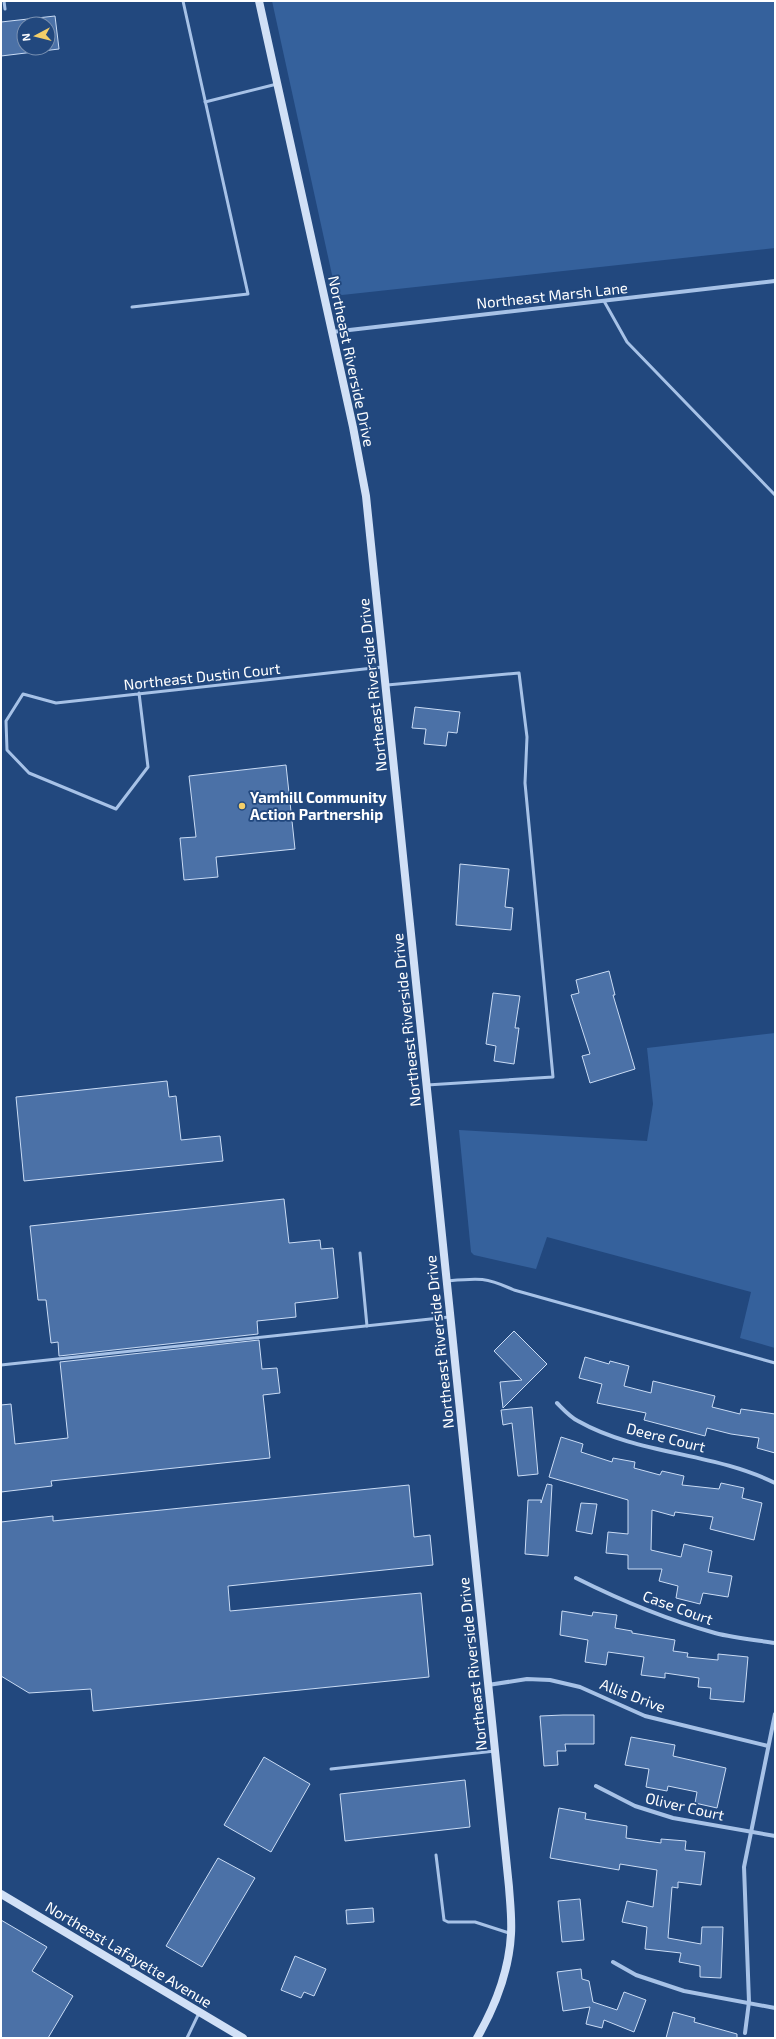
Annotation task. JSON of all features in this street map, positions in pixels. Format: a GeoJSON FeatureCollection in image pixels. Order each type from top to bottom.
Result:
{"type":"FeatureCollection","features":[{"type":"Feature","properties":{"kind":"street","name":"Northeast Riverside Drive"},"geometry":{"type":"LineString","coordinates":[[259,1],[353,427],[366,496],[509,1887],[511,1933],[505,1977],[496,2001],[477,2038]]}},
{"type":"Feature","properties":{"kind":"street","name":"Northeast Marsh Lane"},"geometry":{"type":"LineString","coordinates":[[331,332],[775,282]]}},
{"type":"Feature","properties":{"kind":"street","name":"Deere Court"},"geometry":{"type":"LineString","coordinates":[[557,1404],[576,1421],[612,1436],[740,1468],[775,1483]]}},
{"type":"Feature","properties":{"kind":"street","name":"Case Court"},"geometry":{"type":"LineString","coordinates":[[576,1578],[606,1593],[696,1627],[716,1633],[775,1643]]}},
{"type":"Feature","properties":{"kind":"street","name":"Allis Drive"},"geometry":{"type":"LineString","coordinates":[[488,1685],[527,1679],[550,1680],[580,1687],[646,1716],[768,1746]]}},
{"type":"Feature","properties":{"kind":"street"},"geometry":{"type":"LineString","coordinates":[[745,2033],[749,2002],[744,1867],[750,1831],[775,1714]]}},
{"type":"Feature","properties":{"kind":"street","name":"Oliver Court"},"geometry":{"type":"LineString","coordinates":[[596,1786],[635,1806],[673,1818],[775,1836]]}},
{"type":"Feature","properties":{"kind":"street","name":"Northeast Lafayette Avenue"},"geometry":{"type":"LineString","coordinates":[[1,1894],[243,2038]]}},
{"type":"Feature","properties":{"kind":"street"},"geometry":{"type":"LineString","coordinates":[[613,1962],[636,1975],[684,1991],[775,2008]]}},
{"type":"Feature","properties":{"kind":"lane"},"geometry":{"type":"LineString","coordinates":[[4,1],[5,9]]}},
{"type":"Feature","properties":{"kind":"lane"},"geometry":{"type":"LineString","coordinates":[[132,307],[248,294],[183,1]]}},
{"type":"Feature","properties":{"kind":"lane"},"geometry":{"type":"LineString","coordinates":[[206,102],[277,84]]}},
{"type":"Feature","properties":{"kind":"lane"},"geometry":{"type":"LineString","coordinates":[[604,301],[627,342],[775,495]]}},
{"type":"Feature","properties":{"kind":"lane","name":"Northeast Dustin Court"},"geometry":{"type":"LineString","coordinates":[[139,694],[148,767],[116,809],[29,773],[7,750],[6,721],[23,694],[56,703],[384,667]]}},
{"type":"Feature","properties":{"kind":"lane"},"geometry":{"type":"LineString","coordinates":[[386,685],[519,673],[527,737],[525,783],[553,1077],[427,1085]]}},
{"type":"Feature","properties":{"kind":"lane"},"geometry":{"type":"LineString","coordinates":[[360,1253],[367,1326]]}},
{"type":"Feature","properties":{"kind":"lane"},"geometry":{"type":"LineString","coordinates":[[447,1281],[479,1278],[494,1281],[514,1290],[775,1363]]}},
{"type":"Feature","properties":{"kind":"lane"},"geometry":{"type":"LineString","coordinates":[[1,1365],[451,1317]]}},
{"type":"Feature","properties":{"kind":"lane"},"geometry":{"type":"LineString","coordinates":[[331,1769],[495,1751]]}},
{"type":"Feature","properties":{"kind":"lane"},"geometry":{"type":"LineString","coordinates":[[436,1855],[444,1920],[448,1922],[475,1922],[511,1933]]}},
{"type":"Feature","properties":{"kind":"lane"},"geometry":{"type":"LineString","coordinates":[[187,2038],[199,2012]]}},
{"type":"Feature","properties":{"kind":"shaded area"},"geometry":{"type":"Polygon","coordinates":[[[272,1],[775,1],[775,248],[342,295],[336,293],[272,1]]]}},
{"type":"Feature","properties":{"kind":"shaded area"},"geometry":{"type":"Polygon","coordinates":[[[775,1033],[775,1348],[740,1338],[751,1292],[547,1237],[536,1269],[474,1255],[471,1252],[459,1130],[647,1141],[653,1104],[647,1048],[775,1033]]]}},
{"type":"Feature","properties":{"kind":"building"},"geometry":{"type":"Polygon","coordinates":[[[16,20],[16,54],[1,56],[1,22],[16,20]]]}},
{"type":"Feature","properties":{"kind":"building"},"geometry":{"type":"Polygon","coordinates":[[[56,24],[59,49],[56,49],[56,24]]]}},
{"type":"Feature","properties":{"kind":"building"},"geometry":{"type":"Polygon","coordinates":[[[415,707],[460,712],[457,733],[448,732],[446,746],[424,744],[426,729],[412,728],[415,707]]]}},
{"type":"Feature","properties":{"kind":"building","name":"Yamhill Community Action Partnership"},"geometry":{"type":"Polygon","coordinates":[[[286,765],[295,849],[216,857],[218,877],[184,880],[180,838],[196,837],[189,776],[286,765]]]}},
{"type":"Feature","properties":{"kind":"building"},"geometry":{"type":"Polygon","coordinates":[[[460,864],[509,869],[505,907],[513,908],[511,930],[456,925],[460,864]]]}},
{"type":"Feature","properties":{"kind":"building"},"geometry":{"type":"Polygon","coordinates":[[[609,971],[615,995],[613,995],[635,1069],[590,1083],[582,1056],[590,1054],[571,995],[579,993],[576,980],[609,971]]]}},
{"type":"Feature","properties":{"kind":"building"},"geometry":{"type":"Polygon","coordinates":[[[493,993],[520,996],[515,1028],[519,1028],[514,1064],[494,1061],[496,1046],[486,1044],[493,993]]]}},
{"type":"Feature","properties":{"kind":"building"},"geometry":{"type":"Polygon","coordinates":[[[167,1081],[169,1097],[176,1096],[181,1140],[220,1136],[223,1161],[24,1181],[16,1097],[167,1081]]]}},
{"type":"Feature","properties":{"kind":"building"},"geometry":{"type":"Polygon","coordinates":[[[284,1199],[289,1243],[320,1240],[321,1249],[333,1248],[338,1298],[295,1303],[296,1317],[257,1321],[258,1334],[59,1356],[58,1342],[51,1343],[46,1300],[38,1300],[30,1226],[284,1199]]]}},
{"type":"Feature","properties":{"kind":"building"},"geometry":{"type":"Polygon","coordinates":[[[514,1331],[547,1364],[503,1408],[500,1382],[522,1380],[494,1351],[514,1331]]]}},
{"type":"Feature","properties":{"kind":"building"},"geometry":{"type":"Polygon","coordinates":[[[259,1340],[262,1369],[277,1368],[280,1393],[263,1395],[270,1458],[51,1481],[52,1486],[1,1492],[1,1405],[11,1404],[15,1444],[68,1438],[60,1362],[259,1340]]]}},
{"type":"Feature","properties":{"kind":"building"},"geometry":{"type":"Polygon","coordinates":[[[585,1357],[609,1364],[610,1361],[629,1366],[624,1386],[651,1393],[653,1381],[715,1396],[712,1407],[740,1414],[741,1409],[775,1414],[775,1453],[757,1448],[759,1438],[731,1434],[707,1428],[705,1436],[644,1420],[646,1413],[597,1403],[602,1384],[579,1378],[585,1357]]]}},
{"type":"Feature","properties":{"kind":"building"},"geometry":{"type":"Polygon","coordinates":[[[532,1407],[538,1474],[518,1476],[512,1423],[503,1425],[501,1410],[532,1407]]]}},
{"type":"Feature","properties":{"kind":"building"},"geometry":{"type":"Polygon","coordinates":[[[561,1437],[583,1444],[581,1452],[612,1462],[613,1458],[635,1462],[634,1468],[660,1475],[662,1471],[684,1476],[682,1485],[719,1489],[721,1483],[744,1488],[742,1498],[762,1503],[754,1540],[710,1529],[713,1517],[675,1512],[674,1516],[652,1510],[651,1550],[681,1557],[684,1544],[712,1551],[708,1572],[732,1576],[728,1597],[703,1593],[700,1604],[676,1598],[678,1586],[659,1581],[662,1569],[628,1569],[628,1555],[606,1553],[608,1532],[628,1534],[628,1500],[549,1477],[561,1437]]]}},
{"type":"Feature","properties":{"kind":"building"},"geometry":{"type":"Polygon","coordinates":[[[547,1484],[552,1485],[548,1556],[525,1554],[528,1500],[541,1500],[541,1503],[547,1484]]]}},
{"type":"Feature","properties":{"kind":"building"},"geometry":{"type":"Polygon","coordinates":[[[409,1485],[414,1537],[430,1535],[433,1565],[228,1586],[230,1611],[421,1593],[429,1677],[93,1711],[91,1689],[29,1693],[1,1676],[1,1522],[53,1516],[53,1521],[409,1485]]]}},
{"type":"Feature","properties":{"kind":"building"},"geometry":{"type":"Polygon","coordinates":[[[581,1503],[597,1504],[592,1534],[576,1531],[581,1503]]]}},
{"type":"Feature","properties":{"kind":"building"},"geometry":{"type":"Polygon","coordinates":[[[562,1611],[592,1616],[593,1612],[617,1615],[615,1628],[632,1631],[632,1633],[675,1640],[673,1651],[688,1653],[687,1657],[718,1660],[718,1654],[748,1657],[744,1702],[710,1699],[711,1688],[698,1687],[699,1678],[665,1673],[665,1678],[641,1675],[644,1657],[608,1652],[606,1665],[585,1662],[588,1640],[560,1635],[562,1611]]]}},
{"type":"Feature","properties":{"kind":"building"},"geometry":{"type":"Polygon","coordinates":[[[594,1715],[594,1744],[565,1744],[566,1751],[557,1751],[558,1765],[544,1766],[540,1716],[594,1715]]]}},
{"type":"Feature","properties":{"kind":"building"},"geometry":{"type":"Polygon","coordinates":[[[631,1737],[675,1745],[673,1756],[726,1768],[717,1808],[695,1803],[697,1792],[668,1786],[667,1791],[646,1787],[649,1769],[625,1765],[631,1737]]]}},
{"type":"Feature","properties":{"kind":"building"},"geometry":{"type":"Polygon","coordinates":[[[264,1757],[310,1784],[271,1852],[224,1825],[264,1757]]]}},
{"type":"Feature","properties":{"kind":"building"},"geometry":{"type":"Polygon","coordinates":[[[465,1780],[470,1827],[345,1841],[340,1794],[465,1780]]]}},
{"type":"Feature","properties":{"kind":"building"},"geometry":{"type":"Polygon","coordinates":[[[559,1808],[586,1813],[585,1819],[627,1826],[626,1838],[661,1843],[661,1839],[686,1841],[685,1850],[705,1852],[701,1885],[678,1882],[678,1888],[672,1887],[668,1938],[701,1944],[702,1927],[723,1927],[721,1978],[700,1977],[700,1966],[679,1962],[681,1953],[645,1949],[647,1927],[622,1922],[627,1901],[653,1907],[657,1870],[620,1864],[619,1870],[550,1858],[559,1808]]]}},
{"type":"Feature","properties":{"kind":"building"},"geometry":{"type":"Polygon","coordinates":[[[218,1858],[255,1878],[202,1967],[166,1946],[218,1858]]]}},
{"type":"Feature","properties":{"kind":"building"},"geometry":{"type":"Polygon","coordinates":[[[580,1899],[584,1940],[562,1942],[558,1901],[580,1899]]]}},
{"type":"Feature","properties":{"kind":"building"},"geometry":{"type":"Polygon","coordinates":[[[373,1908],[374,1922],[347,1924],[346,1910],[373,1908]]]}},
{"type":"Feature","properties":{"kind":"building"},"geometry":{"type":"Polygon","coordinates":[[[1,1920],[47,1947],[32,1971],[73,1996],[48,2038],[1,2038],[1,1920]]]}},
{"type":"Feature","properties":{"kind":"building"},"geometry":{"type":"Polygon","coordinates":[[[295,1956],[326,1969],[314,1996],[304,1992],[301,1998],[281,1990],[295,1956]]]}},
{"type":"Feature","properties":{"kind":"building"},"geometry":{"type":"Polygon","coordinates":[[[581,1969],[582,1979],[589,1981],[593,2002],[617,2010],[624,1992],[646,2000],[634,2032],[604,2020],[602,2028],[586,2024],[590,2007],[563,2011],[557,1972],[581,1969]]]}},
{"type":"Feature","properties":{"kind":"building"},"geometry":{"type":"Polygon","coordinates":[[[673,2012],[695,2018],[694,2022],[737,2034],[737,2038],[666,2038],[673,2012]]]}},
{"type":"Feature","properties":{"kind":"place","name":"Yamhill Community Action Partnership"},"geometry":{"type":"Point","coordinates":[242,806]}}]}
